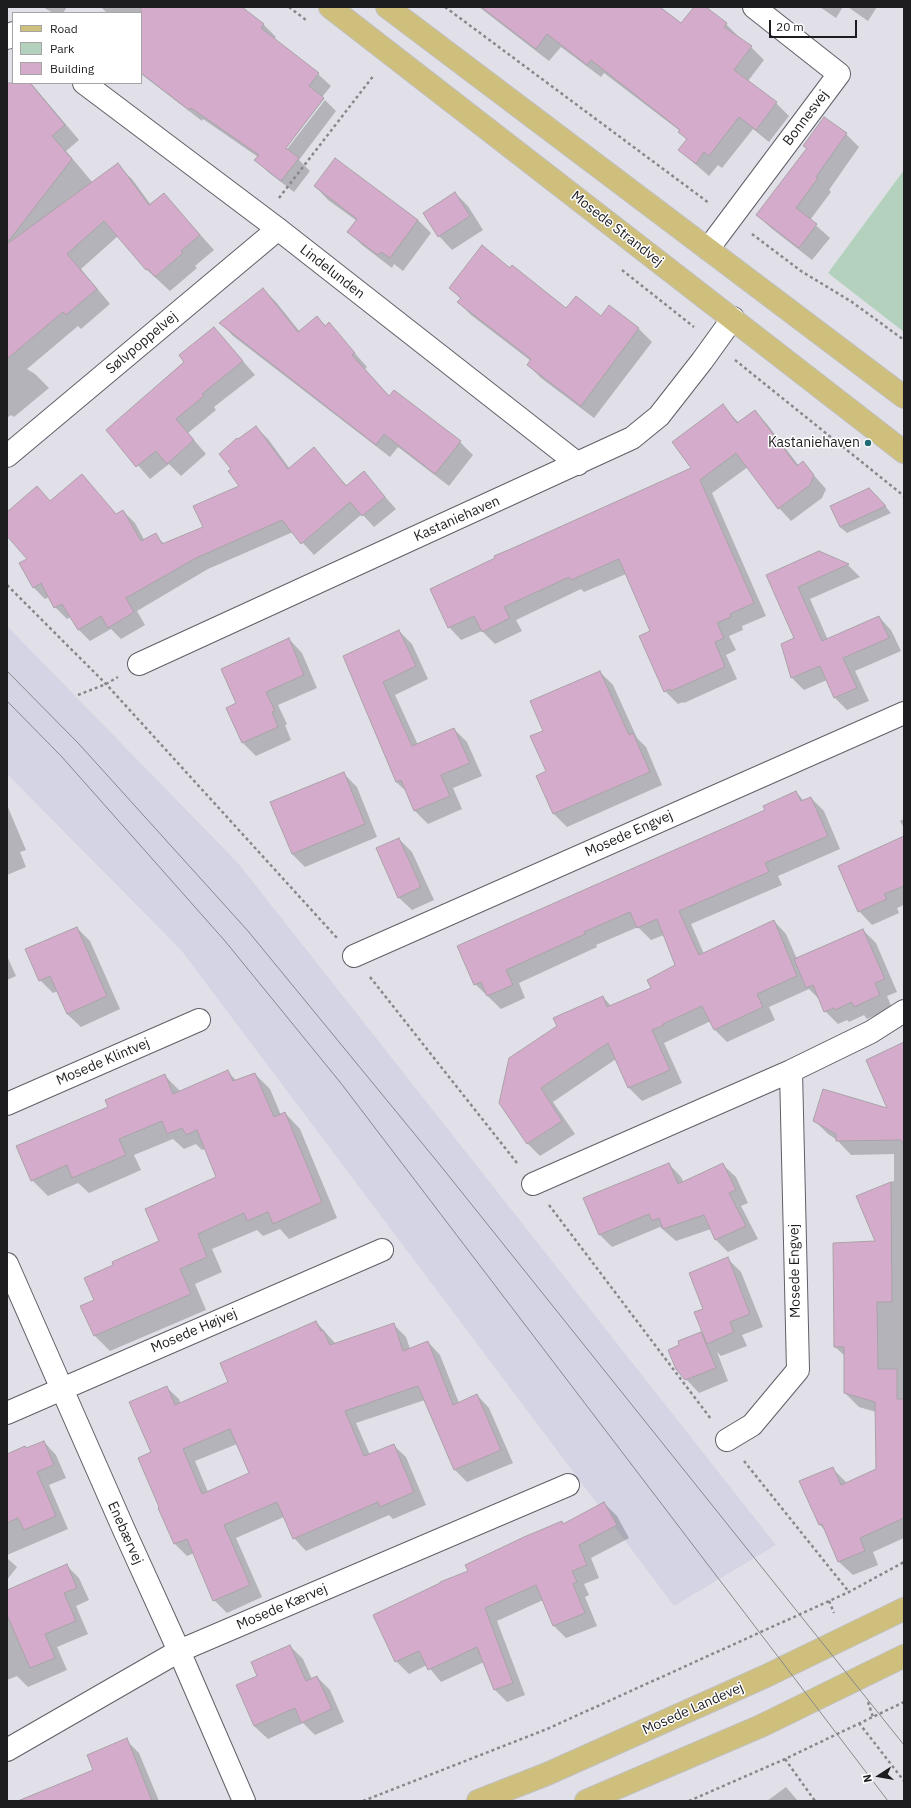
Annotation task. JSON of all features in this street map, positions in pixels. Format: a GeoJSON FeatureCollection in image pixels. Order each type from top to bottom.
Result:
{"type":"FeatureCollection","features":[{"type":"Feature","properties":{"kind":"main road","name":"Mosede Strandvej"},"geometry":{"type":"LineString","coordinates":[[330,7],[904,452]]}},
{"type":"Feature","properties":{"kind":"main road"},"geometry":{"type":"LineString","coordinates":[[400,11],[708,249],[904,397]]}},
{"type":"Feature","properties":{"kind":"main road","name":"Mosede Landevej"},"geometry":{"type":"LineString","coordinates":[[478,1801],[547,1774],[766,1676],[904,1608]]}},
{"type":"Feature","properties":{"kind":"main road"},"geometry":{"type":"LineString","coordinates":[[586,1801],[761,1726],[904,1656]]}},
{"type":"Feature","properties":{"kind":"street","name":"Bonnesvej"},"geometry":{"type":"LineString","coordinates":[[708,249],[839,74],[754,7]]}},
{"type":"Feature","properties":{"kind":"street","name":"Lindelunden"},"geometry":{"type":"LineString","coordinates":[[85,84],[270,224],[578,464]]}},
{"type":"Feature","properties":{"kind":"street","name":"Sølvpoppelvej"},"geometry":{"type":"LineString","coordinates":[[7,456],[270,224]]}},
{"type":"Feature","properties":{"kind":"street","name":"Kastaniehaven"},"geometry":{"type":"LineString","coordinates":[[139,664],[632,438],[658,416],[702,361],[733,318]]}},
{"type":"Feature","properties":{"kind":"street","name":"Mosede Engvej"},"geometry":{"type":"LineString","coordinates":[[354,956],[904,713]]}},
{"type":"Feature","properties":{"kind":"street"},"geometry":{"type":"LineString","coordinates":[[533,1184],[791,1071],[871,1032],[904,1011]]}},
{"type":"Feature","properties":{"kind":"street","name":"Mosede Klintvej"},"geometry":{"type":"LineString","coordinates":[[7,1104],[199,1020]]}},
{"type":"Feature","properties":{"kind":"street","name":"Mosede Engvej"},"geometry":{"type":"LineString","coordinates":[[727,1440],[752,1425],[798,1370],[791,1071]]}},
{"type":"Feature","properties":{"kind":"street","name":"Mosede Højvej"},"geometry":{"type":"LineString","coordinates":[[7,1413],[382,1250]]}},
{"type":"Feature","properties":{"kind":"street","name":"Enebærvej"},"geometry":{"type":"LineString","coordinates":[[7,1264],[61,1389],[180,1651],[244,1801]]}},
{"type":"Feature","properties":{"kind":"street","name":"Mosede Kærvej"},"geometry":{"type":"LineString","coordinates":[[7,1750],[180,1651],[568,1485]]}},
{"type":"Feature","properties":{"kind":"path"},"geometry":{"type":"LineString","coordinates":[[445,7],[801,271],[852,302],[904,340]]}},
{"type":"Feature","properties":{"kind":"path"},"geometry":{"type":"LineString","coordinates":[[270,224],[376,73]]}},
{"type":"Feature","properties":{"kind":"path"},"geometry":{"type":"LineString","coordinates":[[7,585],[106,684],[354,956],[533,1184],[727,1440],[849,1592]]}},
{"type":"Feature","properties":{"kind":"path"},"geometry":{"type":"LineString","coordinates":[[78,696],[106,684],[139,664]]}},
{"type":"Feature","properties":{"kind":"path"},"geometry":{"type":"LineString","coordinates":[[363,1801],[547,1729],[849,1592],[904,1562]]}},
{"type":"Feature","properties":{"kind":"path"},"geometry":{"type":"LineString","coordinates":[[689,1801],[785,1759],[904,1702]]}},
{"type":"Feature","properties":{"kind":"path"},"geometry":{"type":"LineString","coordinates":[[859,1723],[904,1781]]}},
{"type":"Feature","properties":{"kind":"path"},"geometry":{"type":"LineString","coordinates":[[785,1759],[815,1801]]}},
{"type":"Feature","properties":{"kind":"shaded area"},"geometry":{"type":"Polygon","coordinates":[[[7,626],[238,863],[776,1545],[674,1606],[181,950],[7,774],[7,626]]]}},
{"type":"Feature","properties":{"kind":"green space"},"geometry":{"type":"Polygon","coordinates":[[[904,170],[904,332],[828,273],[904,170]]]}},
{"type":"Feature","properties":{"kind":"building"},"geometry":{"type":"Polygon","coordinates":[[[141,7],[242,7],[264,24],[261,28],[319,73],[309,86],[324,98],[286,148],[299,158],[281,181],[254,160],[259,155],[191,108],[189,110],[142,74],[141,7]]]}},
{"type":"Feature","properties":{"kind":"building"},"geometry":{"type":"Polygon","coordinates":[[[481,7],[660,7],[681,23],[694,7],[706,7],[727,23],[724,27],[752,46],[734,70],[777,102],[756,130],[739,117],[709,156],[704,152],[696,164],[678,150],[687,139],[678,132],[680,130],[591,60],[587,65],[547,34],[536,49],[481,7]]]}},
{"type":"Feature","properties":{"kind":"building"},"geometry":{"type":"Polygon","coordinates":[[[7,83],[31,84],[65,125],[52,136],[72,159],[7,243],[7,83]]]}},
{"type":"Feature","properties":{"kind":"building"},"geometry":{"type":"Polygon","coordinates":[[[824,117],[847,133],[816,177],[818,178],[796,208],[817,224],[799,248],[756,215],[807,148],[803,146],[824,117]]]}},
{"type":"Feature","properties":{"kind":"building"},"geometry":{"type":"Polygon","coordinates":[[[335,158],[418,220],[390,258],[381,252],[378,255],[347,232],[357,219],[314,186],[335,158]]]}},
{"type":"Feature","properties":{"kind":"building"},"geometry":{"type":"Polygon","coordinates":[[[118,163],[149,205],[164,193],[200,235],[181,251],[183,253],[155,277],[148,269],[146,270],[104,221],[67,254],[97,289],[66,315],[63,312],[7,359],[7,244],[118,163]]]}},
{"type":"Feature","properties":{"kind":"building"},"geometry":{"type":"Polygon","coordinates":[[[455,192],[470,216],[438,237],[423,213],[455,192]]]}},
{"type":"Feature","properties":{"kind":"building"},"geometry":{"type":"Polygon","coordinates":[[[482,245],[510,268],[512,265],[566,308],[576,296],[601,316],[609,305],[639,328],[581,406],[527,365],[531,359],[457,302],[461,298],[449,288],[482,245]]]}},
{"type":"Feature","properties":{"kind":"building"},"geometry":{"type":"Polygon","coordinates":[[[263,288],[298,332],[317,316],[325,326],[329,322],[355,353],[352,355],[389,396],[394,390],[461,441],[435,474],[384,434],[376,445],[219,323],[263,288]]]}},
{"type":"Feature","properties":{"kind":"building"},"geometry":{"type":"Polygon","coordinates":[[[214,327],[243,361],[202,394],[204,396],[176,419],[194,440],[167,464],[156,451],[136,467],[106,430],[184,362],[179,355],[214,327]]]}},
{"type":"Feature","properties":{"kind":"building"},"geometry":{"type":"Polygon","coordinates":[[[723,404],[737,423],[755,410],[797,466],[803,461],[814,475],[810,485],[778,509],[736,453],[700,480],[754,603],[730,614],[731,617],[717,623],[724,638],[715,642],[725,667],[671,691],[670,689],[664,692],[639,636],[650,631],[619,559],[571,580],[569,577],[504,607],[510,618],[482,632],[474,616],[448,628],[430,589],[495,558],[494,556],[691,468],[672,442],[723,404]]]}},
{"type":"Feature","properties":{"kind":"building"},"geometry":{"type":"Polygon","coordinates":[[[256,426],[288,469],[314,447],[346,486],[364,471],[385,497],[362,516],[350,502],[301,544],[282,520],[196,558],[126,598],[134,612],[108,628],[101,616],[78,630],[62,604],[54,608],[41,583],[33,588],[19,563],[27,559],[7,536],[7,512],[37,486],[50,501],[82,474],[116,514],[123,510],[141,541],[156,533],[162,544],[203,527],[193,506],[239,486],[228,471],[231,469],[219,454],[237,438],[238,439],[256,426]]]}},
{"type":"Feature","properties":{"kind":"building"},"geometry":{"type":"Polygon","coordinates":[[[869,488],[886,506],[840,527],[830,506],[869,488]]]}},
{"type":"Feature","properties":{"kind":"building"},"geometry":{"type":"Polygon","coordinates":[[[819,551],[849,564],[798,587],[822,641],[879,616],[889,638],[843,658],[857,688],[834,698],[820,666],[791,678],[781,644],[794,638],[766,575],[819,551]]]}},
{"type":"Feature","properties":{"kind":"building"},"geometry":{"type":"Polygon","coordinates":[[[399,630],[416,666],[383,682],[412,746],[454,728],[470,763],[441,775],[450,796],[414,811],[401,780],[396,782],[343,656],[399,630]]]}},
{"type":"Feature","properties":{"kind":"building"},"geometry":{"type":"Polygon","coordinates":[[[289,638],[304,675],[266,692],[275,711],[272,712],[278,727],[242,743],[226,708],[236,703],[221,669],[289,638]]]}},
{"type":"Feature","properties":{"kind":"building"},"geometry":{"type":"Polygon","coordinates":[[[600,671],[629,735],[633,733],[650,772],[553,814],[536,776],[546,771],[530,736],[543,731],[530,701],[600,671]]]}},
{"type":"Feature","properties":{"kind":"building"},"geometry":{"type":"Polygon","coordinates":[[[344,772],[365,824],[292,854],[270,802],[344,772]]]}},
{"type":"Feature","properties":{"kind":"building"},"geometry":{"type":"Polygon","coordinates":[[[796,791],[801,801],[811,797],[828,836],[765,863],[769,872],[679,911],[699,955],[774,920],[797,976],[757,994],[763,1007],[714,1030],[702,1006],[652,1030],[670,1070],[628,1088],[608,1043],[541,1088],[562,1121],[527,1144],[499,1103],[509,1058],[557,1026],[553,1018],[603,996],[607,1007],[651,988],[647,980],[675,965],[657,919],[637,928],[630,912],[584,932],[585,934],[506,970],[513,985],[487,996],[481,982],[474,985],[457,946],[765,810],[763,806],[796,791]]]}},
{"type":"Feature","properties":{"kind":"building"},"geometry":{"type":"Polygon","coordinates":[[[904,836],[904,886],[884,894],[887,899],[858,912],[838,866],[904,836]]]}},
{"type":"Feature","properties":{"kind":"building"},"geometry":{"type":"Polygon","coordinates":[[[399,838],[421,887],[398,898],[376,848],[399,838]]]}},
{"type":"Feature","properties":{"kind":"building"},"geometry":{"type":"Polygon","coordinates":[[[77,927],[107,996],[67,1014],[50,976],[39,981],[25,949],[77,927]]]}},
{"type":"Feature","properties":{"kind":"building"},"geometry":{"type":"Polygon","coordinates":[[[863,929],[885,979],[875,983],[880,995],[854,1007],[852,1002],[835,1010],[834,1008],[824,1012],[813,985],[806,988],[794,959],[863,929]]]}},
{"type":"Feature","properties":{"kind":"building"},"geometry":{"type":"Polygon","coordinates":[[[904,1042],[904,1146],[901,1140],[836,1141],[836,1134],[813,1121],[823,1089],[887,1108],[866,1060],[904,1042]]]}},
{"type":"Feature","properties":{"kind":"building"},"geometry":{"type":"Polygon","coordinates":[[[228,1070],[233,1081],[255,1073],[274,1117],[285,1112],[322,1202],[273,1224],[268,1212],[247,1221],[244,1213],[198,1234],[207,1257],[180,1269],[191,1294],[94,1336],[80,1306],[94,1300],[84,1278],[113,1265],[112,1262],[159,1241],[145,1209],[216,1177],[197,1130],[186,1135],[182,1128],[167,1134],[162,1121],[119,1139],[126,1155],[72,1178],[67,1165],[31,1181],[16,1146],[108,1107],[105,1100],[165,1074],[173,1094],[228,1070]]]}},
{"type":"Feature","properties":{"kind":"building"},"geometry":{"type":"Polygon","coordinates":[[[669,1163],[678,1184],[723,1163],[736,1190],[729,1193],[746,1226],[715,1240],[704,1215],[663,1229],[659,1218],[652,1221],[649,1214],[599,1235],[583,1198],[669,1163]]]}},
{"type":"Feature","properties":{"kind":"building"},"geometry":{"type":"Polygon","coordinates":[[[891,1182],[892,1302],[877,1302],[878,1369],[897,1369],[897,1399],[904,1399],[904,1518],[860,1538],[865,1551],[838,1562],[822,1524],[819,1525],[799,1481],[833,1467],[841,1485],[876,1469],[875,1402],[844,1393],[844,1347],[834,1347],[833,1243],[875,1241],[856,1196],[891,1182]]]}},
{"type":"Feature","properties":{"kind":"building"},"geometry":{"type":"Polygon","coordinates":[[[728,1257],[750,1314],[730,1322],[734,1332],[707,1344],[694,1312],[703,1309],[689,1273],[728,1257]]]}},
{"type":"Feature","properties":{"kind":"building"},"geometry":{"type":"Polygon","coordinates":[[[316,1321],[321,1331],[323,1330],[330,1345],[394,1323],[403,1351],[428,1341],[453,1405],[477,1394],[501,1450],[454,1470],[418,1386],[345,1411],[364,1456],[394,1444],[414,1492],[380,1507],[378,1502],[293,1539],[277,1502],[224,1525],[250,1585],[213,1601],[187,1539],[174,1544],[158,1508],[159,1507],[138,1458],[151,1452],[129,1402],[167,1386],[175,1405],[228,1382],[220,1363],[316,1321]],[[230,1429],[183,1449],[202,1494],[249,1473],[230,1429]]]}},
{"type":"Feature","properties":{"kind":"building"},"geometry":{"type":"Polygon","coordinates":[[[701,1332],[716,1368],[685,1380],[676,1369],[668,1350],[679,1345],[678,1341],[701,1332]]]}},
{"type":"Feature","properties":{"kind":"building"},"geometry":{"type":"Polygon","coordinates":[[[44,1441],[54,1465],[37,1472],[56,1516],[24,1530],[18,1518],[7,1523],[7,1454],[25,1446],[26,1448],[44,1441]]]}},
{"type":"Feature","properties":{"kind":"building"},"geometry":{"type":"Polygon","coordinates":[[[604,1502],[617,1525],[579,1545],[587,1565],[572,1571],[577,1582],[573,1584],[585,1613],[553,1626],[536,1585],[485,1608],[513,1683],[494,1690],[477,1647],[428,1670],[419,1651],[395,1662],[373,1615],[440,1582],[468,1571],[465,1565],[562,1521],[563,1524],[604,1502]]]}},
{"type":"Feature","properties":{"kind":"building"},"geometry":{"type":"Polygon","coordinates":[[[67,1564],[77,1588],[64,1593],[76,1621],[45,1634],[55,1658],[30,1668],[7,1615],[7,1590],[67,1564]]]}},
{"type":"Feature","properties":{"kind":"building"},"geometry":{"type":"Polygon","coordinates":[[[290,1645],[306,1681],[317,1676],[332,1709],[301,1723],[295,1708],[254,1726],[236,1685],[257,1676],[251,1662],[290,1645]]]}},
{"type":"Feature","properties":{"kind":"building"},"geometry":{"type":"Polygon","coordinates":[[[127,1738],[152,1801],[18,1801],[93,1770],[87,1755],[127,1738]]]}},
{"type":"Feature","properties":{"kind":"tram line"},"geometry":{"type":"LineString","coordinates":[[7,671],[79,744],[248,931],[440,1165],[904,1745]]}},
{"type":"Feature","properties":{"kind":"tram line"},"geometry":{"type":"LineString","coordinates":[[7,701],[62,757],[225,941],[340,1082],[888,1801]]}},
{"type":"Feature","properties":{"kind":"place","name":"Kastaniehaven"},"geometry":{"type":"Point","coordinates":[868,443]}}]}
